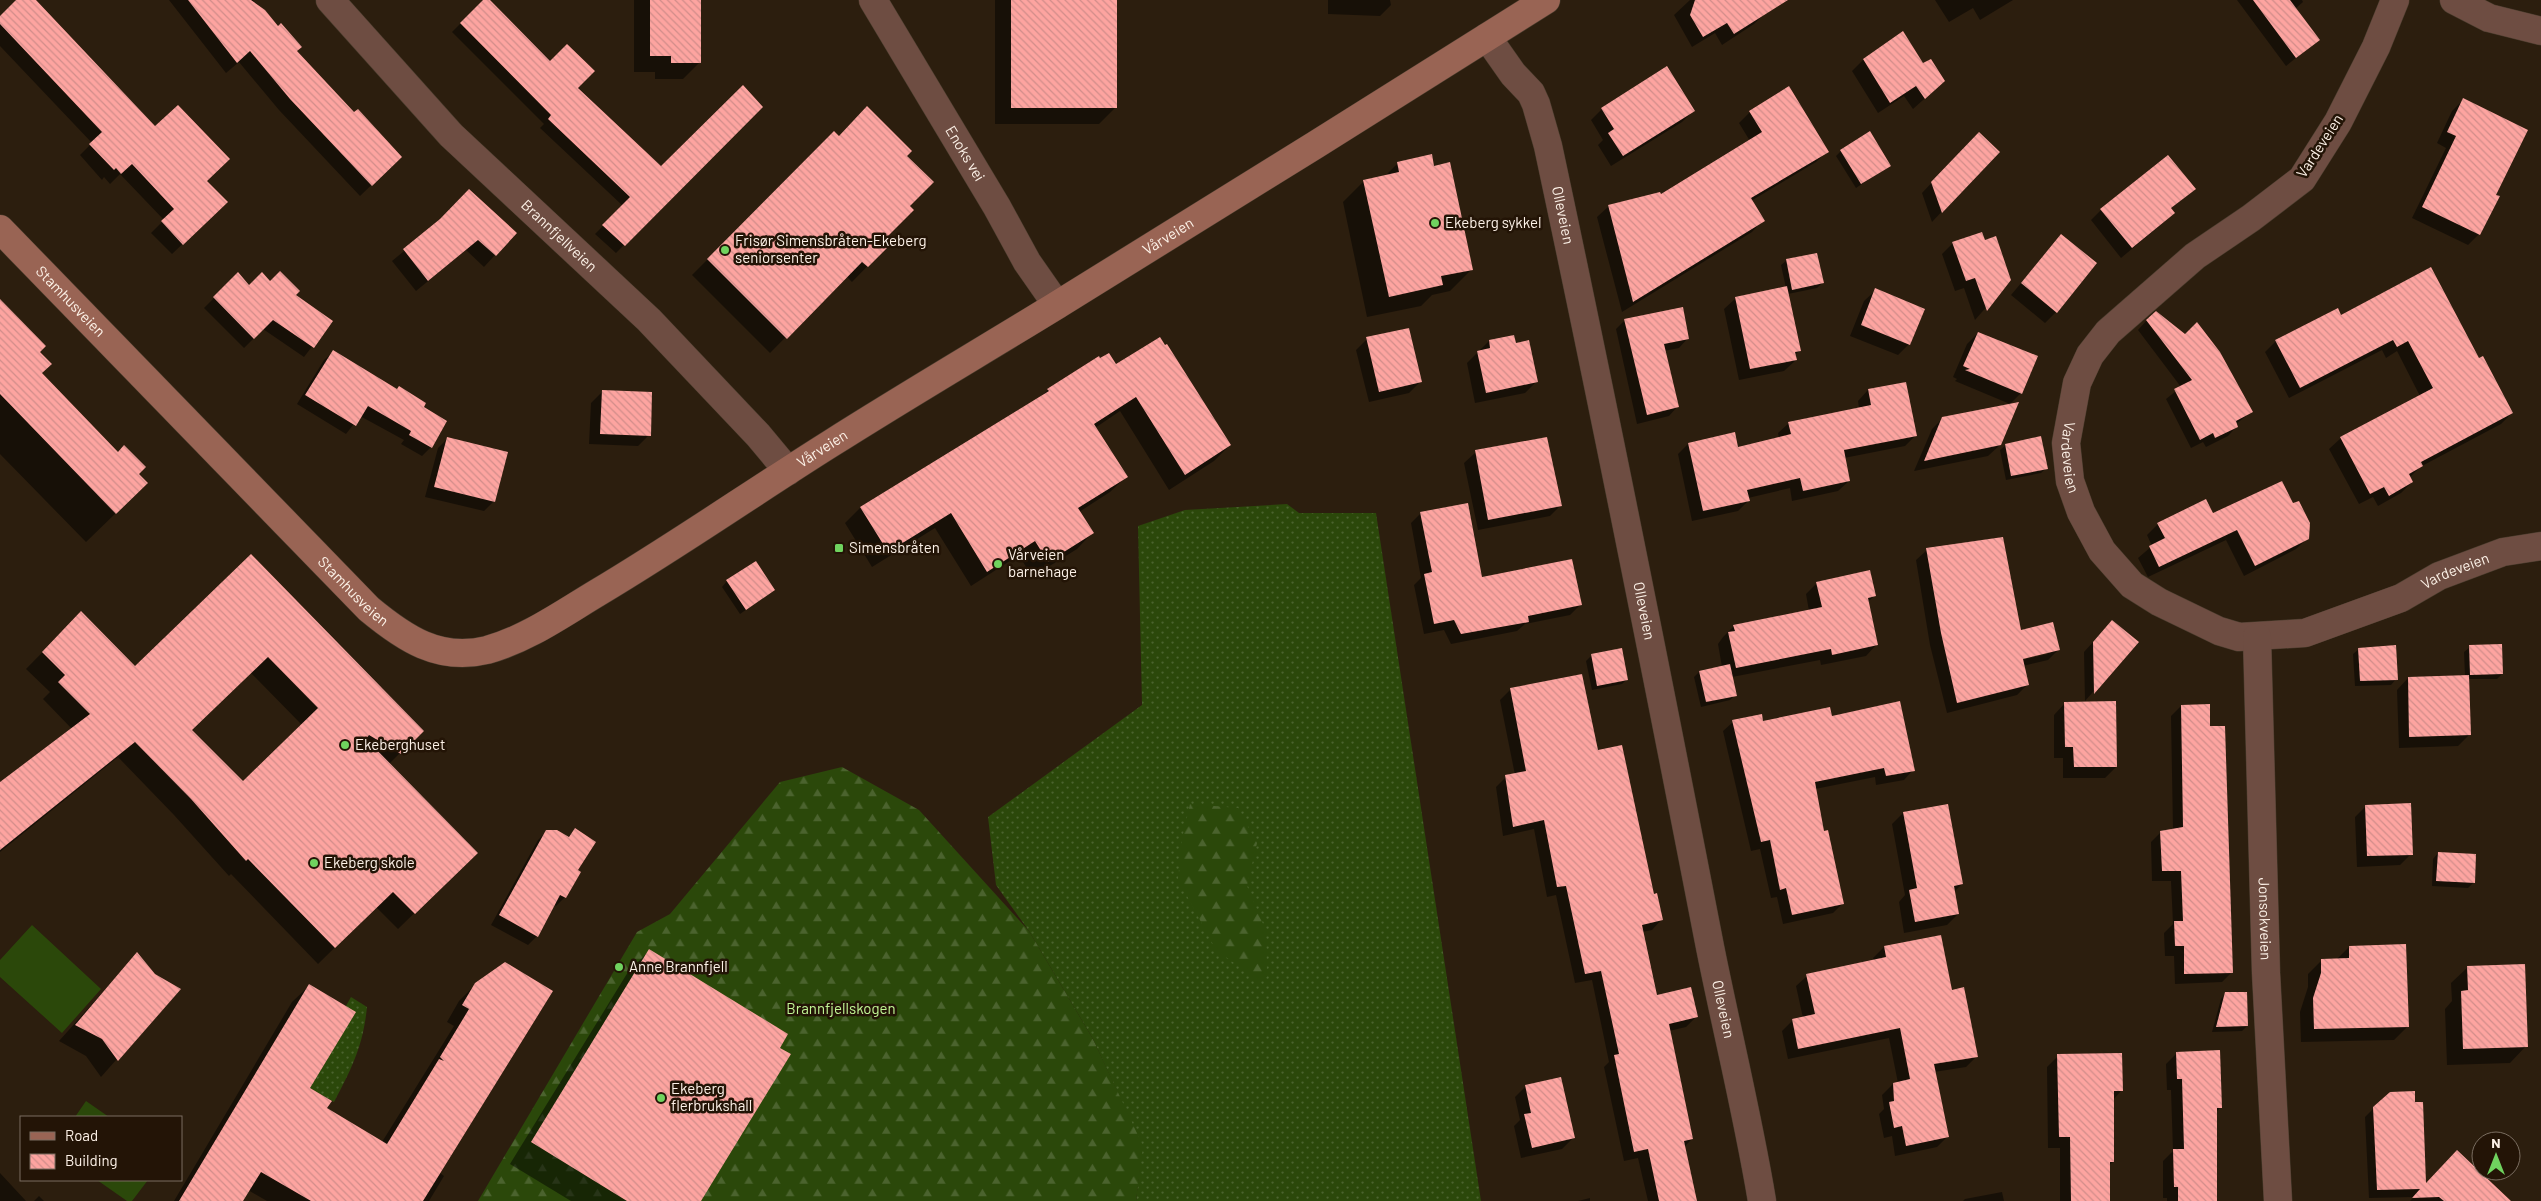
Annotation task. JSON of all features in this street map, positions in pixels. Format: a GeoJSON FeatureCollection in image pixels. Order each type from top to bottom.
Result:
{"type":"FeatureCollection","features":[{"type":"Feature","properties":{"kind":"street","name":"Brannfjellveien"},"geometry":{"type":"LineString","coordinates":[[330,0],[451,135],[649,320],[758,435],[788,471]]}},
{"type":"Feature","properties":{"kind":"street","name":"Enoks vei"},"geometry":{"type":"LineString","coordinates":[[873,0],[997,207],[1027,262],[1057,306]]}},
{"type":"Feature","properties":{"kind":"street","name":"Vårveien"},"geometry":{"type":"LineString","coordinates":[[788,471],[1057,306],[1546,0]]}},
{"type":"Feature","properties":{"kind":"street","name":"Vardeveien"},"geometry":{"type":"LineString","coordinates":[[2395,0],[2376,46],[2338,122],[2302,179],[2251,218],[2195,256],[2115,326],[2090,354],[2077,383],[2066,443],[2070,481],[2081,512],[2102,551],[2132,585],[2159,602],[2218,631],[2239,637],[2305,633],[2401,598],[2439,576],[2484,559],[2503,552],[2541,546]]}},
{"type":"Feature","properties":{"kind":"street"},"geometry":{"type":"LineString","coordinates":[[2454,0],[2489,18],[2541,31]]}},
{"type":"Feature","properties":{"kind":"street","name":"Olleveien"},"geometry":{"type":"LineString","coordinates":[[1487,37],[1513,74],[1531,93],[1548,146],[1677,774],[1718,984],[1754,1152],[1762,1201]]}},
{"type":"Feature","properties":{"kind":"street","name":"Stamhusveien"},"geometry":{"type":"LineString","coordinates":[[0,229],[369,608],[391,627],[415,643],[437,652],[464,654],[486,650],[538,629],[626,576],[788,471]]}},
{"type":"Feature","properties":{"kind":"street","name":"Jonsokveien"},"geometry":{"type":"LineString","coordinates":[[2257,637],[2266,973],[2278,1201]]}},
{"type":"Feature","properties":{"kind":"green space"},"geometry":{"type":"Polygon","coordinates":[[[1287,504],[1299,513],[1376,513],[1481,1201],[1136,1201],[1142,1146],[1093,1039],[1029,931],[996,885],[988,817],[1142,705],[1138,526],[1185,510],[1287,504]]]}},
{"type":"Feature","properties":{"kind":"green space","name":"Brannfjellskogen"},"geometry":{"type":"Polygon","coordinates":[[[842,767],[919,810],[1029,931],[1093,1039],[1143,1146],[1136,1201],[478,1201],[637,932],[670,914],[780,782],[842,767]]]}},
{"type":"Feature","properties":{"kind":"green space"},"geometry":{"type":"Polygon","coordinates":[[[1190,804],[1238,808],[1257,843],[1247,886],[1266,931],[1267,977],[1258,980],[1216,950],[1178,879],[1182,839],[1190,804]]]}},
{"type":"Feature","properties":{"kind":"green space"},"geometry":{"type":"Polygon","coordinates":[[[32,925],[101,989],[62,1033],[0,977],[0,960],[32,925]]]}},
{"type":"Feature","properties":{"kind":"green space"},"geometry":{"type":"Polygon","coordinates":[[[351,997],[367,1007],[363,1034],[356,1056],[334,1102],[302,1084],[351,997]]]}},
{"type":"Feature","properties":{"kind":"green space"},"geometry":{"type":"Polygon","coordinates":[[[86,1101],[108,1116],[76,1116],[86,1101]]]}},
{"type":"Feature","properties":{"kind":"green space"},"geometry":{"type":"Polygon","coordinates":[[[98,1181],[147,1181],[132,1201],[127,1201],[98,1181]]]}},
{"type":"Feature","properties":{"kind":"building"},"geometry":{"type":"Polygon","coordinates":[[[16,0],[36,0],[155,126],[178,105],[230,159],[207,181],[228,202],[183,245],[161,221],[174,209],[132,164],[121,174],[116,168],[114,170],[89,144],[102,132],[0,24],[0,16],[16,0]]]}},
{"type":"Feature","properties":{"kind":"building"},"geometry":{"type":"Polygon","coordinates":[[[188,0],[251,0],[265,10],[278,26],[281,23],[302,47],[297,51],[354,112],[358,109],[402,157],[372,186],[290,99],[250,51],[237,63],[188,0]]]}},
{"type":"Feature","properties":{"kind":"building"},"geometry":{"type":"Polygon","coordinates":[[[483,0],[490,0],[550,61],[567,44],[595,71],[578,88],[661,166],[743,85],[763,107],[625,246],[602,225],[630,197],[548,119],[551,115],[460,23],[483,0]]]}},
{"type":"Feature","properties":{"kind":"building"},"geometry":{"type":"Polygon","coordinates":[[[650,0],[701,0],[701,63],[671,63],[671,56],[650,56],[650,0]]]}},
{"type":"Feature","properties":{"kind":"building"},"geometry":{"type":"Polygon","coordinates":[[[1011,0],[1117,0],[1117,108],[1011,108],[1011,0]]]}},
{"type":"Feature","properties":{"kind":"building"},"geometry":{"type":"Polygon","coordinates":[[[1695,0],[1788,0],[1734,34],[1727,23],[1703,37],[1690,15],[1695,0]]]}},
{"type":"Feature","properties":{"kind":"building"},"geometry":{"type":"Polygon","coordinates":[[[2253,0],[2290,0],[2320,40],[2296,58],[2253,0]]]}},
{"type":"Feature","properties":{"kind":"building"},"geometry":{"type":"Polygon","coordinates":[[[1903,31],[1923,63],[1931,59],[1945,81],[1925,99],[1916,86],[1890,103],[1863,59],[1903,31]]]}},
{"type":"Feature","properties":{"kind":"building"},"geometry":{"type":"Polygon","coordinates":[[[1667,66],[1695,111],[1623,156],[1608,133],[1614,129],[1601,108],[1667,66]]]}},
{"type":"Feature","properties":{"kind":"building"},"geometry":{"type":"Polygon","coordinates":[[[1789,86],[1829,152],[1751,198],[1765,221],[1633,302],[1608,205],[1660,192],[1661,194],[1762,132],[1749,111],[1789,86]]]}},
{"type":"Feature","properties":{"kind":"building"},"geometry":{"type":"Polygon","coordinates":[[[2463,98],[2528,130],[2496,195],[2500,196],[2480,235],[2422,207],[2456,136],[2447,132],[2463,98]]]}},
{"type":"Feature","properties":{"kind":"building"},"geometry":{"type":"Polygon","coordinates":[[[867,106],[912,151],[907,156],[934,182],[910,206],[914,210],[888,236],[894,241],[868,267],[862,262],[787,339],[707,259],[834,131],[839,136],[867,106]]]}},
{"type":"Feature","properties":{"kind":"building"},"geometry":{"type":"Polygon","coordinates":[[[1870,131],[1891,166],[1861,184],[1840,150],[1870,131]]]}},
{"type":"Feature","properties":{"kind":"building"},"geometry":{"type":"Polygon","coordinates":[[[1979,132],[2000,152],[1942,213],[1931,182],[1979,132]]]}},
{"type":"Feature","properties":{"kind":"building"},"geometry":{"type":"Polygon","coordinates":[[[1432,154],[1434,166],[1450,162],[1473,270],[1441,276],[1443,285],[1389,297],[1363,180],[1399,172],[1397,162],[1432,154]]]}},
{"type":"Feature","properties":{"kind":"building"},"geometry":{"type":"Polygon","coordinates":[[[2168,155],[2196,189],[2171,208],[2175,213],[2132,248],[2100,209],[2168,155]]]}},
{"type":"Feature","properties":{"kind":"building"},"geometry":{"type":"Polygon","coordinates":[[[469,189],[517,233],[496,256],[478,240],[428,281],[403,249],[440,219],[469,189]]]}},
{"type":"Feature","properties":{"kind":"building"},"geometry":{"type":"Polygon","coordinates":[[[1982,232],[1985,240],[1996,236],[2011,280],[1987,311],[1975,278],[1966,281],[1952,242],[1982,232]]]}},
{"type":"Feature","properties":{"kind":"building"},"geometry":{"type":"Polygon","coordinates":[[[2061,234],[2097,263],[2057,313],[2021,283],[2061,234]]]}},
{"type":"Feature","properties":{"kind":"building"},"geometry":{"type":"Polygon","coordinates":[[[1817,253],[1824,283],[1792,290],[1786,259],[1817,253]]]}},
{"type":"Feature","properties":{"kind":"building"},"geometry":{"type":"Polygon","coordinates":[[[2431,267],[2479,358],[2483,356],[2513,413],[2421,462],[2423,466],[2409,474],[2413,482],[2389,496],[2384,487],[2370,494],[2340,437],[2433,388],[2408,341],[2397,347],[2393,340],[2300,388],[2275,340],[2338,308],[2341,315],[2431,267]]]}},
{"type":"Feature","properties":{"kind":"building"},"geometry":{"type":"Polygon","coordinates":[[[280,271],[300,291],[296,295],[333,321],[314,348],[273,320],[254,339],[213,297],[238,272],[249,285],[262,272],[270,281],[280,271]]]}},
{"type":"Feature","properties":{"kind":"building"},"geometry":{"type":"Polygon","coordinates":[[[1787,286],[1801,351],[1795,352],[1797,360],[1750,369],[1735,297],[1787,286]]]}},
{"type":"Feature","properties":{"kind":"building"},"geometry":{"type":"Polygon","coordinates":[[[1875,288],[1925,309],[1910,345],[1861,325],[1875,288]]]}},
{"type":"Feature","properties":{"kind":"building"},"geometry":{"type":"Polygon","coordinates":[[[0,299],[46,346],[40,352],[52,364],[42,373],[118,452],[124,445],[146,467],[139,474],[148,483],[116,514],[0,394],[0,299]]]}},
{"type":"Feature","properties":{"kind":"building"},"geometry":{"type":"Polygon","coordinates":[[[1683,307],[1689,339],[1664,344],[1679,407],[1647,415],[1624,319],[1683,307]]]}},
{"type":"Feature","properties":{"kind":"building"},"geometry":{"type":"Polygon","coordinates":[[[2156,311],[2185,334],[2197,322],[2220,352],[2253,412],[2236,421],[2238,427],[2215,438],[2213,433],[2200,440],[2174,389],[2192,380],[2146,320],[2156,311]]]}},
{"type":"Feature","properties":{"kind":"building"},"geometry":{"type":"Polygon","coordinates":[[[1409,328],[1422,382],[1379,392],[1366,337],[1409,328]]]}},
{"type":"Feature","properties":{"kind":"building"},"geometry":{"type":"Polygon","coordinates":[[[1978,332],[2038,356],[2022,394],[1965,370],[1970,369],[1963,366],[1978,332]]]}},
{"type":"Feature","properties":{"kind":"building"},"geometry":{"type":"Polygon","coordinates":[[[1514,335],[1516,343],[1529,340],[1538,382],[1486,393],[1477,351],[1490,348],[1489,340],[1514,335]]]}},
{"type":"Feature","properties":{"kind":"building"},"geometry":{"type":"Polygon","coordinates":[[[1160,337],[1165,345],[1167,344],[1231,445],[1185,475],[1136,397],[1094,424],[1128,477],[1078,508],[1094,533],[1048,562],[1035,541],[987,572],[951,513],[888,552],[860,507],[1049,391],[1047,389],[1099,356],[1100,358],[1109,353],[1116,364],[1160,337]]]}},
{"type":"Feature","properties":{"kind":"building"},"geometry":{"type":"Polygon","coordinates":[[[333,350],[397,389],[399,386],[426,403],[424,407],[447,421],[432,448],[409,435],[411,431],[368,406],[356,426],[305,395],[333,350]]]}},
{"type":"Feature","properties":{"kind":"building"},"geometry":{"type":"Polygon","coordinates":[[[1906,382],[1917,436],[1844,450],[1850,481],[1803,491],[1800,478],[1747,490],[1750,501],[1703,511],[1688,443],[1735,432],[1738,447],[1791,434],[1788,422],[1871,405],[1868,389],[1906,382]]]}},
{"type":"Feature","properties":{"kind":"building"},"geometry":{"type":"Polygon","coordinates":[[[602,390],[652,392],[651,436],[600,434],[602,390]]]}},
{"type":"Feature","properties":{"kind":"building"},"geometry":{"type":"Polygon","coordinates":[[[2019,402],[2001,445],[1924,461],[1942,417],[2019,402]]]}},
{"type":"Feature","properties":{"kind":"building"},"geometry":{"type":"Polygon","coordinates":[[[2041,436],[2048,469],[2011,476],[2005,444],[2041,436]]]}},
{"type":"Feature","properties":{"kind":"building"},"geometry":{"type":"Polygon","coordinates":[[[447,437],[508,452],[495,502],[434,487],[447,437]]]}},
{"type":"Feature","properties":{"kind":"building"},"geometry":{"type":"Polygon","coordinates":[[[1547,437],[1562,506],[1488,520],[1475,450],[1547,437]]]}},
{"type":"Feature","properties":{"kind":"building"},"geometry":{"type":"Polygon","coordinates":[[[2282,481],[2293,503],[2299,501],[2310,523],[2309,539],[2255,566],[2237,530],[2159,567],[2149,546],[2165,538],[2157,523],[2206,499],[2213,513],[2282,481]]]}},
{"type":"Feature","properties":{"kind":"building"},"geometry":{"type":"Polygon","coordinates":[[[1468,503],[1482,577],[1572,559],[1582,605],[1528,616],[1529,622],[1461,634],[1454,620],[1434,624],[1424,574],[1432,572],[1420,512],[1468,503]]]}},
{"type":"Feature","properties":{"kind":"building"},"geometry":{"type":"Polygon","coordinates":[[[2003,537],[2021,630],[2053,622],[2060,650],[2023,659],[2029,685],[1957,703],[1941,633],[1926,548],[2003,537]]]}},
{"type":"Feature","properties":{"kind":"building"},"geometry":{"type":"Polygon","coordinates":[[[251,554],[424,731],[401,754],[369,735],[366,739],[478,853],[415,914],[393,892],[335,948],[248,859],[246,861],[191,799],[135,742],[0,850],[0,782],[90,714],[58,682],[65,675],[42,652],[81,611],[135,666],[251,554]],[[268,657],[192,730],[243,781],[318,708],[268,657]]]}},
{"type":"Feature","properties":{"kind":"building"},"geometry":{"type":"Polygon","coordinates":[[[756,561],[775,590],[746,610],[726,580],[756,561]]]}},
{"type":"Feature","properties":{"kind":"building"},"geometry":{"type":"Polygon","coordinates":[[[1870,570],[1876,596],[1868,598],[1878,645],[1832,655],[1831,649],[1736,668],[1728,632],[1735,631],[1733,625],[1822,607],[1816,582],[1870,570]]]}},
{"type":"Feature","properties":{"kind":"building"},"geometry":{"type":"Polygon","coordinates":[[[2112,620],[2139,642],[2094,694],[2093,642],[2112,620]]]}},
{"type":"Feature","properties":{"kind":"building"},"geometry":{"type":"Polygon","coordinates":[[[2502,644],[2503,674],[2470,675],[2469,645],[2502,644]]]}},
{"type":"Feature","properties":{"kind":"building"},"geometry":{"type":"Polygon","coordinates":[[[2396,645],[2398,680],[2360,681],[2358,648],[2396,645]]]}},
{"type":"Feature","properties":{"kind":"building"},"geometry":{"type":"Polygon","coordinates":[[[1622,648],[1628,680],[1597,686],[1591,654],[1622,648]]]}},
{"type":"Feature","properties":{"kind":"building"},"geometry":{"type":"Polygon","coordinates":[[[1730,664],[1737,696],[1706,702],[1699,671],[1730,664]]]}},
{"type":"Feature","properties":{"kind":"building"},"geometry":{"type":"Polygon","coordinates":[[[1582,674],[1598,750],[1622,745],[1654,894],[1657,893],[1663,920],[1642,925],[1657,995],[1691,987],[1698,1017],[1669,1024],[1693,1139],[1684,1141],[1697,1201],[1659,1201],[1648,1149],[1634,1152],[1614,1055],[1619,1054],[1601,971],[1585,974],[1566,886],[1557,887],[1544,820],[1513,827],[1505,775],[1526,771],[1510,688],[1582,674]]]}},
{"type":"Feature","properties":{"kind":"building"},"geometry":{"type":"Polygon","coordinates":[[[2469,675],[2471,735],[2409,737],[2408,677],[2469,675]]]}},
{"type":"Feature","properties":{"kind":"building"},"geometry":{"type":"Polygon","coordinates":[[[1900,701],[1915,771],[1886,776],[1884,768],[1815,782],[1824,831],[1828,830],[1844,904],[1792,915],[1786,888],[1780,890],[1770,840],[1761,842],[1732,720],[1762,714],[1763,721],[1830,707],[1832,716],[1900,701]]]}},
{"type":"Feature","properties":{"kind":"building"},"geometry":{"type":"Polygon","coordinates":[[[2116,701],[2117,767],[2074,767],[2073,747],[2065,747],[2064,702],[2116,701]]]}},
{"type":"Feature","properties":{"kind":"building"},"geometry":{"type":"Polygon","coordinates":[[[2210,704],[2210,726],[2225,726],[2233,973],[2184,974],[2184,946],[2175,946],[2174,921],[2183,921],[2181,871],[2162,871],[2160,831],[2183,827],[2181,705],[2210,704]]]}},
{"type":"Feature","properties":{"kind":"building"},"geometry":{"type":"Polygon","coordinates":[[[2411,803],[2413,855],[2367,856],[2365,805],[2411,803]]]}},
{"type":"Feature","properties":{"kind":"building"},"geometry":{"type":"Polygon","coordinates":[[[1948,804],[1963,884],[1954,886],[1959,914],[1915,922],[1909,890],[1917,888],[1903,812],[1948,804]]]}},
{"type":"Feature","properties":{"kind":"building"},"geometry":{"type":"Polygon","coordinates":[[[575,828],[596,842],[578,870],[581,872],[566,898],[560,895],[538,937],[499,915],[546,830],[557,830],[569,837],[575,828]]]}},
{"type":"Feature","properties":{"kind":"building"},"geometry":{"type":"Polygon","coordinates":[[[2438,852],[2476,854],[2475,883],[2436,881],[2438,852]]]}},
{"type":"Feature","properties":{"kind":"building"},"geometry":{"type":"Polygon","coordinates":[[[1941,935],[1952,990],[1964,987],[1978,1057],[1934,1064],[1949,1137],[1906,1146],[1902,1126],[1894,1128],[1889,1102],[1894,1101],[1893,1083],[1910,1079],[1900,1028],[1798,1049],[1792,1019],[1815,1014],[1806,974],[1886,957],[1884,946],[1941,935]]]}},
{"type":"Feature","properties":{"kind":"building"},"geometry":{"type":"Polygon","coordinates":[[[2406,944],[2409,1027],[2314,1029],[2313,998],[2321,973],[2321,959],[2349,958],[2349,946],[2406,944]]]}},
{"type":"Feature","properties":{"kind":"building","name":"Ekeberg flerbrukshall"},"geometry":{"type":"Polygon","coordinates":[[[649,949],[788,1034],[780,1048],[791,1054],[701,1201],[627,1201],[531,1142],[649,949]]]}},
{"type":"Feature","properties":{"kind":"building"},"geometry":{"type":"Polygon","coordinates":[[[137,952],[155,974],[181,989],[118,1061],[102,1039],[75,1025],[137,952]]]}},
{"type":"Feature","properties":{"kind":"building"},"geometry":{"type":"Polygon","coordinates":[[[505,962],[553,991],[423,1201],[311,1201],[261,1172],[243,1201],[179,1201],[309,984],[356,1012],[310,1088],[332,1101],[327,1108],[387,1144],[439,1059],[444,1061],[440,1057],[469,1009],[462,1005],[475,983],[505,962]]]}},
{"type":"Feature","properties":{"kind":"building"},"geometry":{"type":"Polygon","coordinates":[[[2525,964],[2528,1047],[2463,1049],[2461,991],[2468,990],[2467,966],[2525,964]]]}},
{"type":"Feature","properties":{"kind":"building"},"geometry":{"type":"Polygon","coordinates":[[[2225,992],[2247,992],[2248,1026],[2216,1027],[2225,992]]]}},
{"type":"Feature","properties":{"kind":"building"},"geometry":{"type":"Polygon","coordinates":[[[2220,1050],[2222,1108],[2217,1108],[2217,1201],[2178,1201],[2178,1187],[2174,1187],[2173,1149],[2184,1149],[2182,1079],[2177,1079],[2176,1052],[2220,1050]]]}},
{"type":"Feature","properties":{"kind":"building"},"geometry":{"type":"Polygon","coordinates":[[[2122,1053],[2123,1091],[2114,1091],[2114,1162],[2110,1162],[2110,1201],[2071,1201],[2070,1137],[2059,1137],[2057,1054],[2122,1053]]]}},
{"type":"Feature","properties":{"kind":"building"},"geometry":{"type":"Polygon","coordinates":[[[1561,1077],[1575,1138],[1532,1148],[1524,1114],[1531,1113],[1525,1085],[1561,1077]]]}},
{"type":"Feature","properties":{"kind":"building"},"geometry":{"type":"Polygon","coordinates":[[[2415,1091],[2415,1102],[2423,1102],[2426,1183],[2457,1150],[2471,1163],[2471,1181],[2490,1181],[2511,1201],[2444,1201],[2439,1197],[2412,1198],[2420,1189],[2377,1190],[2373,1107],[2390,1092],[2415,1091]]]}},
{"type":"Feature","properties":{"kind":"place","name":"Ekeberg sykkel"},"geometry":{"type":"Point","coordinates":[1435,223]}},
{"type":"Feature","properties":{"kind":"place","name":"Frisør Simensbråten-Ekeberg seniorsenter"},"geometry":{"type":"Point","coordinates":[725,250]}},
{"type":"Feature","properties":{"kind":"place","name":"Simensbråten"},"geometry":{"type":"Point","coordinates":[839,548]}},
{"type":"Feature","properties":{"kind":"place","name":"Vårveien barnehage"},"geometry":{"type":"Point","coordinates":[998,564]}},
{"type":"Feature","properties":{"kind":"place","name":"Ekeberghuset"},"geometry":{"type":"Point","coordinates":[345,745]}},
{"type":"Feature","properties":{"kind":"place","name":"Ekeberg skole"},"geometry":{"type":"Point","coordinates":[314,863]}},
{"type":"Feature","properties":{"kind":"place","name":"Anne Brannfjell"},"geometry":{"type":"Point","coordinates":[619,967]}},
{"type":"Feature","properties":{"kind":"place","name":"Ekeberg flerbrukshall"},"geometry":{"type":"Point","coordinates":[661,1098]}}]}
